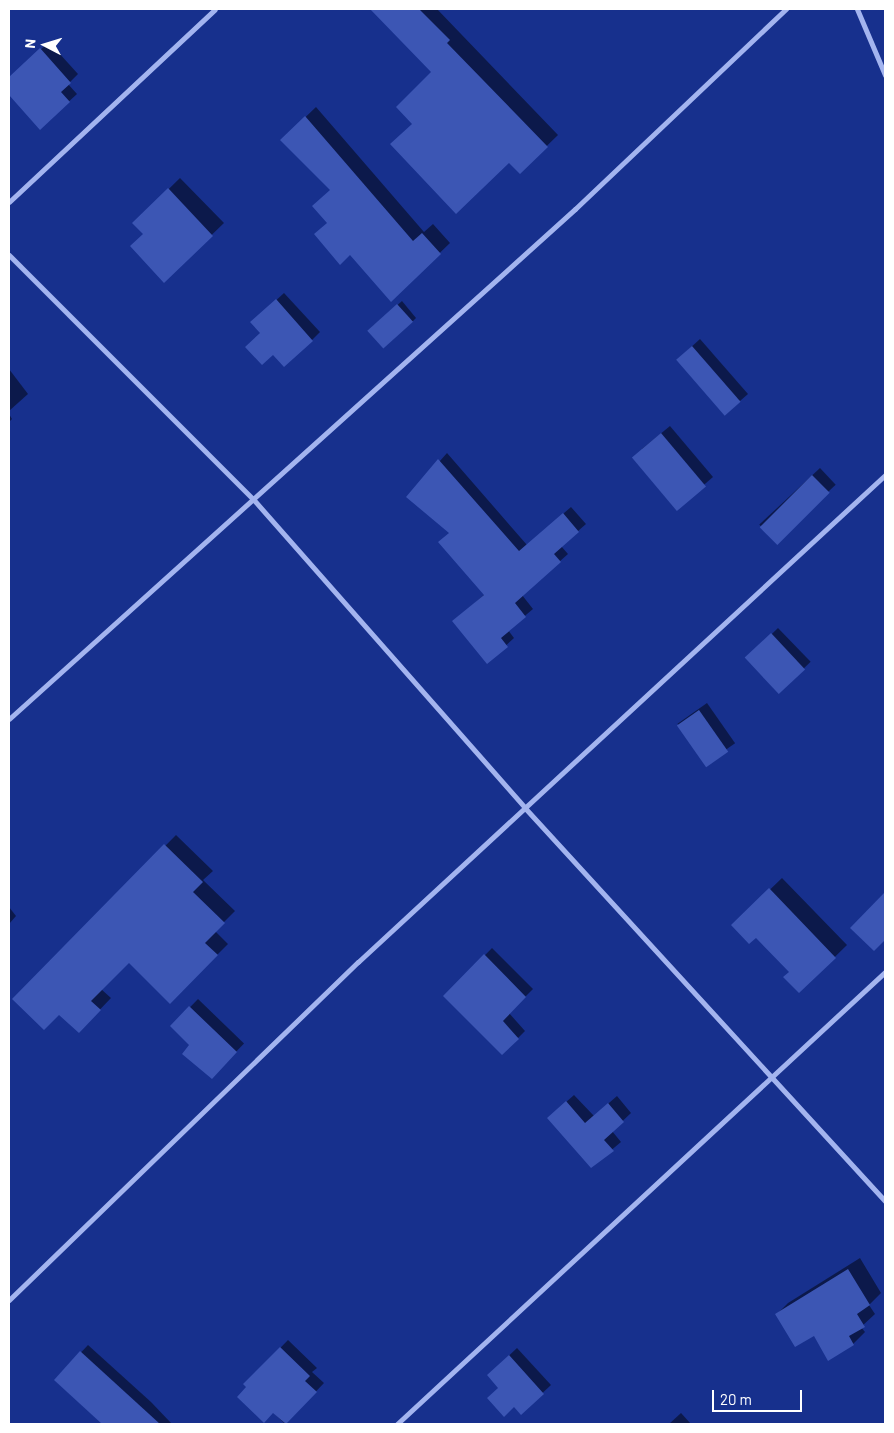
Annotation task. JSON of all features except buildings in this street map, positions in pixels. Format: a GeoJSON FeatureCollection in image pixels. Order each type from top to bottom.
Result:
{"type":"FeatureCollection","features":[{"type":"Feature","properties":{"kind":"street"},"geometry":{"type":"LineString","coordinates":[[9,202],[215,9]]}},
{"type":"Feature","properties":{"kind":"street"},"geometry":{"type":"LineString","coordinates":[[9,718],[575,209],[786,9]]}},
{"type":"Feature","properties":{"kind":"street"},"geometry":{"type":"LineString","coordinates":[[857,9],[885,75]]}},
{"type":"Feature","properties":{"kind":"street"},"geometry":{"type":"LineString","coordinates":[[9,255],[253,499],[525,808],[885,1201]]}},
{"type":"Feature","properties":{"kind":"street"},"geometry":{"type":"LineString","coordinates":[[9,1300],[358,962],[885,475]]}},
{"type":"Feature","properties":{"kind":"street"},"geometry":{"type":"LineString","coordinates":[[397,1424],[885,972]]}}]}
